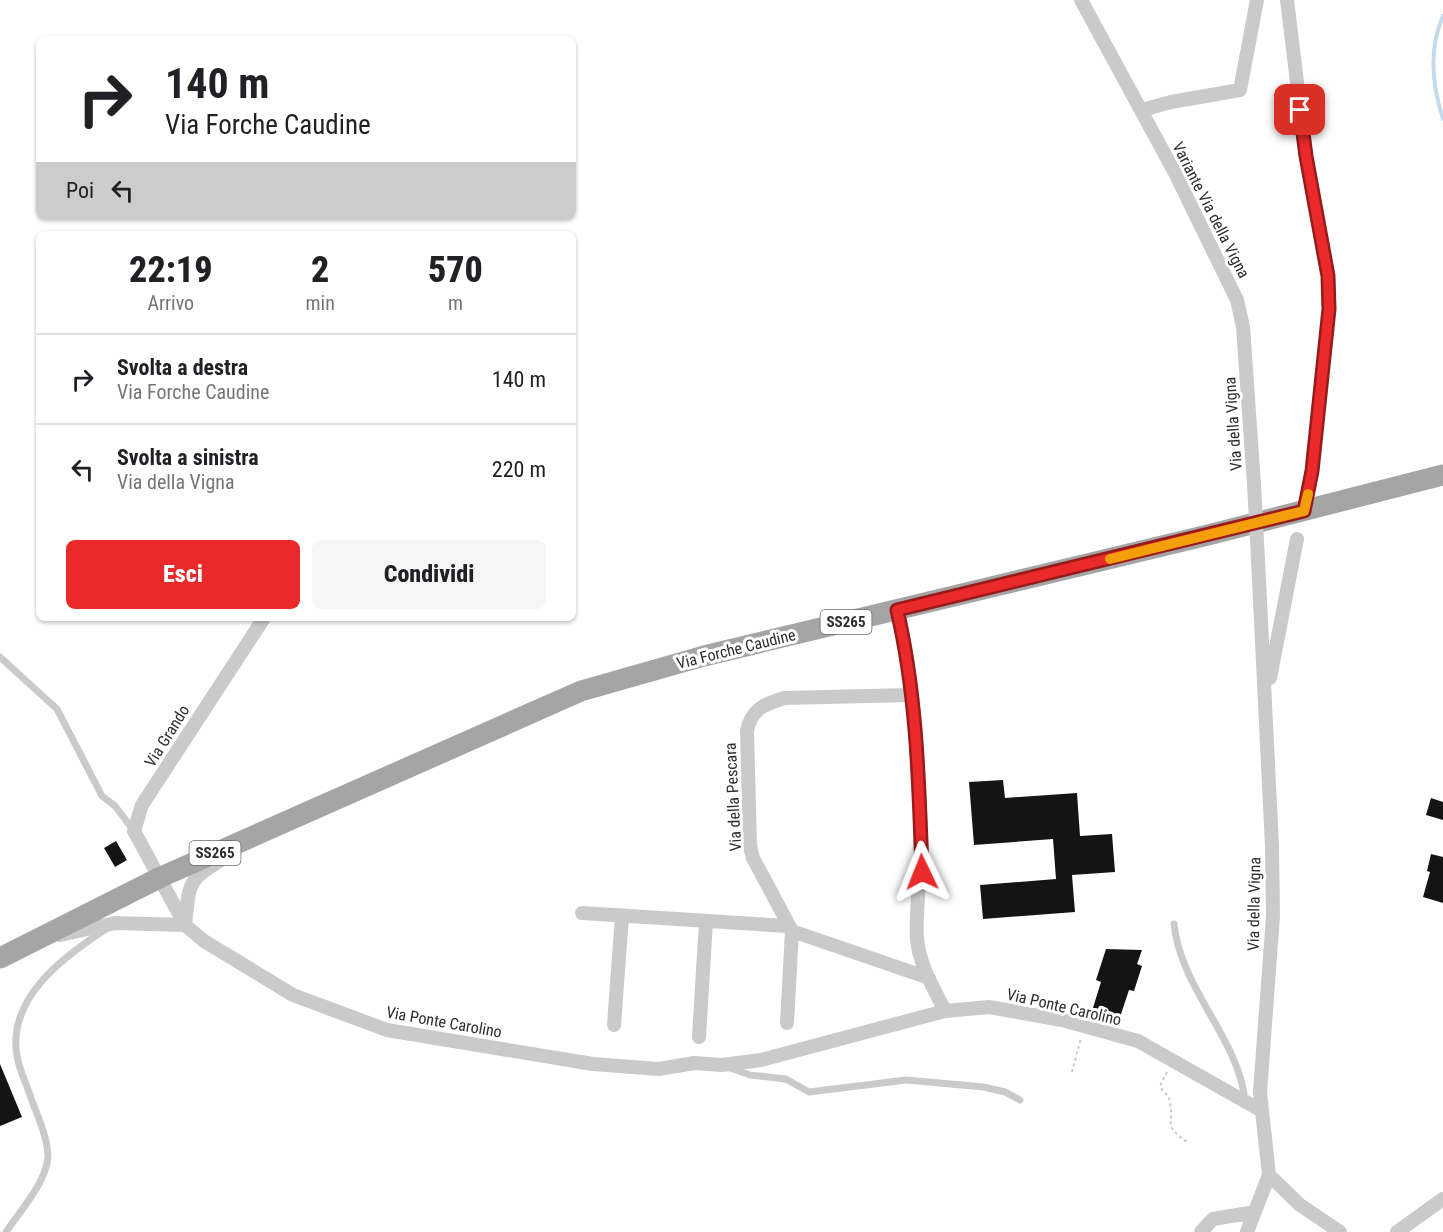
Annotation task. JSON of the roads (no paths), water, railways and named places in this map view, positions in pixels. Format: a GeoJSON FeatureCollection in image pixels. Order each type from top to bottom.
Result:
{"type":"FeatureCollection","features":[{"type":"Feature","properties":{"kind":"main road","name":"Via Forche Caudine"},"geometry":{"type":"LineString","coordinates":[[0,958],[36,942],[161,877],[581,691],[704,656],[1304,511],[1443,475]]}},
{"type":"Feature","properties":{"kind":"street","name":"Variante Via della Vigna"},"geometry":{"type":"LineString","coordinates":[[1081,0],[1142,110],[1230,284],[1243,327]]}},
{"type":"Feature","properties":{"kind":"street"},"geometry":{"type":"LineString","coordinates":[[1142,110],[1171,102],[1240,90],[1257,0]]}},
{"type":"Feature","properties":{"kind":"street"},"geometry":{"type":"LineString","coordinates":[[1287,0],[1306,156],[1328,276],[1329,309],[1314,460],[1304,511]]}},
{"type":"Feature","properties":{"kind":"street","name":"Via della Vigna"},"geometry":{"type":"LineString","coordinates":[[1243,327],[1266,698],[1272,916],[1260,1092],[1262,1111]]}},
{"type":"Feature","properties":{"kind":"street","name":"Via della Vigna"},"geometry":{"type":"LineString","coordinates":[[1266,698],[1297,539]]}},
{"type":"Feature","properties":{"kind":"street"},"geometry":{"type":"LineString","coordinates":[[897,610],[905,645],[918,773],[922,872],[917,939],[929,978],[945,1011]]}},
{"type":"Feature","properties":{"kind":"street","name":"Via Grando"},"geometry":{"type":"LineString","coordinates":[[134,831],[142,805],[262,621]]}},
{"type":"Feature","properties":{"kind":"street","name":"Via della Pescara"},"geometry":{"type":"LineString","coordinates":[[789,928],[753,858],[750,846],[747,731],[752,715],[764,704],[784,698],[910,695]]}},
{"type":"Feature","properties":{"kind":"street"},"geometry":{"type":"LineString","coordinates":[[36,942],[115,923],[185,925],[189,894],[197,875],[269,829]]}},
{"type":"Feature","properties":{"kind":"street"},"geometry":{"type":"LineString","coordinates":[[134,831],[161,877]]}},
{"type":"Feature","properties":{"kind":"street","name":"Via Ponte Carolino"},"geometry":{"type":"LineString","coordinates":[[161,877],[185,925],[233,961],[293,995],[387,1030],[594,1064],[647,1070],[694,1063],[741,1064],[800,1052],[945,1011],[989,1007],[1085,1026],[1138,1041],[1262,1111]]}},
{"type":"Feature","properties":{"kind":"street"},"geometry":{"type":"LineString","coordinates":[[582,913],[789,928],[929,978]]}},
{"type":"Feature","properties":{"kind":"street"},"geometry":{"type":"LineString","coordinates":[[614,1025],[622,916]]}},
{"type":"Feature","properties":{"kind":"street"},"geometry":{"type":"LineString","coordinates":[[699,1037],[706,921]]}},
{"type":"Feature","properties":{"kind":"street"},"geometry":{"type":"LineString","coordinates":[[787,1023],[789,928]]}},
{"type":"Feature","properties":{"kind":"street"},"geometry":{"type":"LineString","coordinates":[[1247,1232],[1269,1175],[1262,1111]]}},
{"type":"Feature","properties":{"kind":"street"},"geometry":{"type":"LineString","coordinates":[[1269,1175],[1300,1205],[1340,1232]]}},
{"type":"Feature","properties":{"kind":"street"},"geometry":{"type":"LineString","coordinates":[[1397,1232],[1443,1198]]}},
{"type":"Feature","properties":{"kind":"street"},"geometry":{"type":"LineString","coordinates":[[1201,1232],[1213,1219],[1255,1212]]}},
{"type":"Feature","properties":{"kind":"lane"},"geometry":{"type":"LineString","coordinates":[[0,657],[57,709],[94,783],[134,831]]}},
{"type":"Feature","properties":{"kind":"lane"},"geometry":{"type":"LineString","coordinates":[[6,1232],[43,1175],[48,1156],[17,1057],[16,1030],[29,999],[47,973],[71,952],[115,923]]}},
{"type":"Feature","properties":{"kind":"lane"},"geometry":{"type":"LineString","coordinates":[[1174,924],[1178,954],[1240,1074],[1245,1102]]}},
{"type":"Feature","properties":{"kind":"lane","name":"Via Ponte Carolino"},"geometry":{"type":"LineString","coordinates":[[722,1065],[750,1075],[786,1079],[809,1092],[914,1080],[984,1087],[1005,1092],[1020,1100]]}},
{"type":"Feature","properties":{"kind":"waterway"},"geometry":{"type":"LineString","coordinates":[[1443,16],[1435,42],[1433,68],[1436,93],[1443,119]]}}]}
